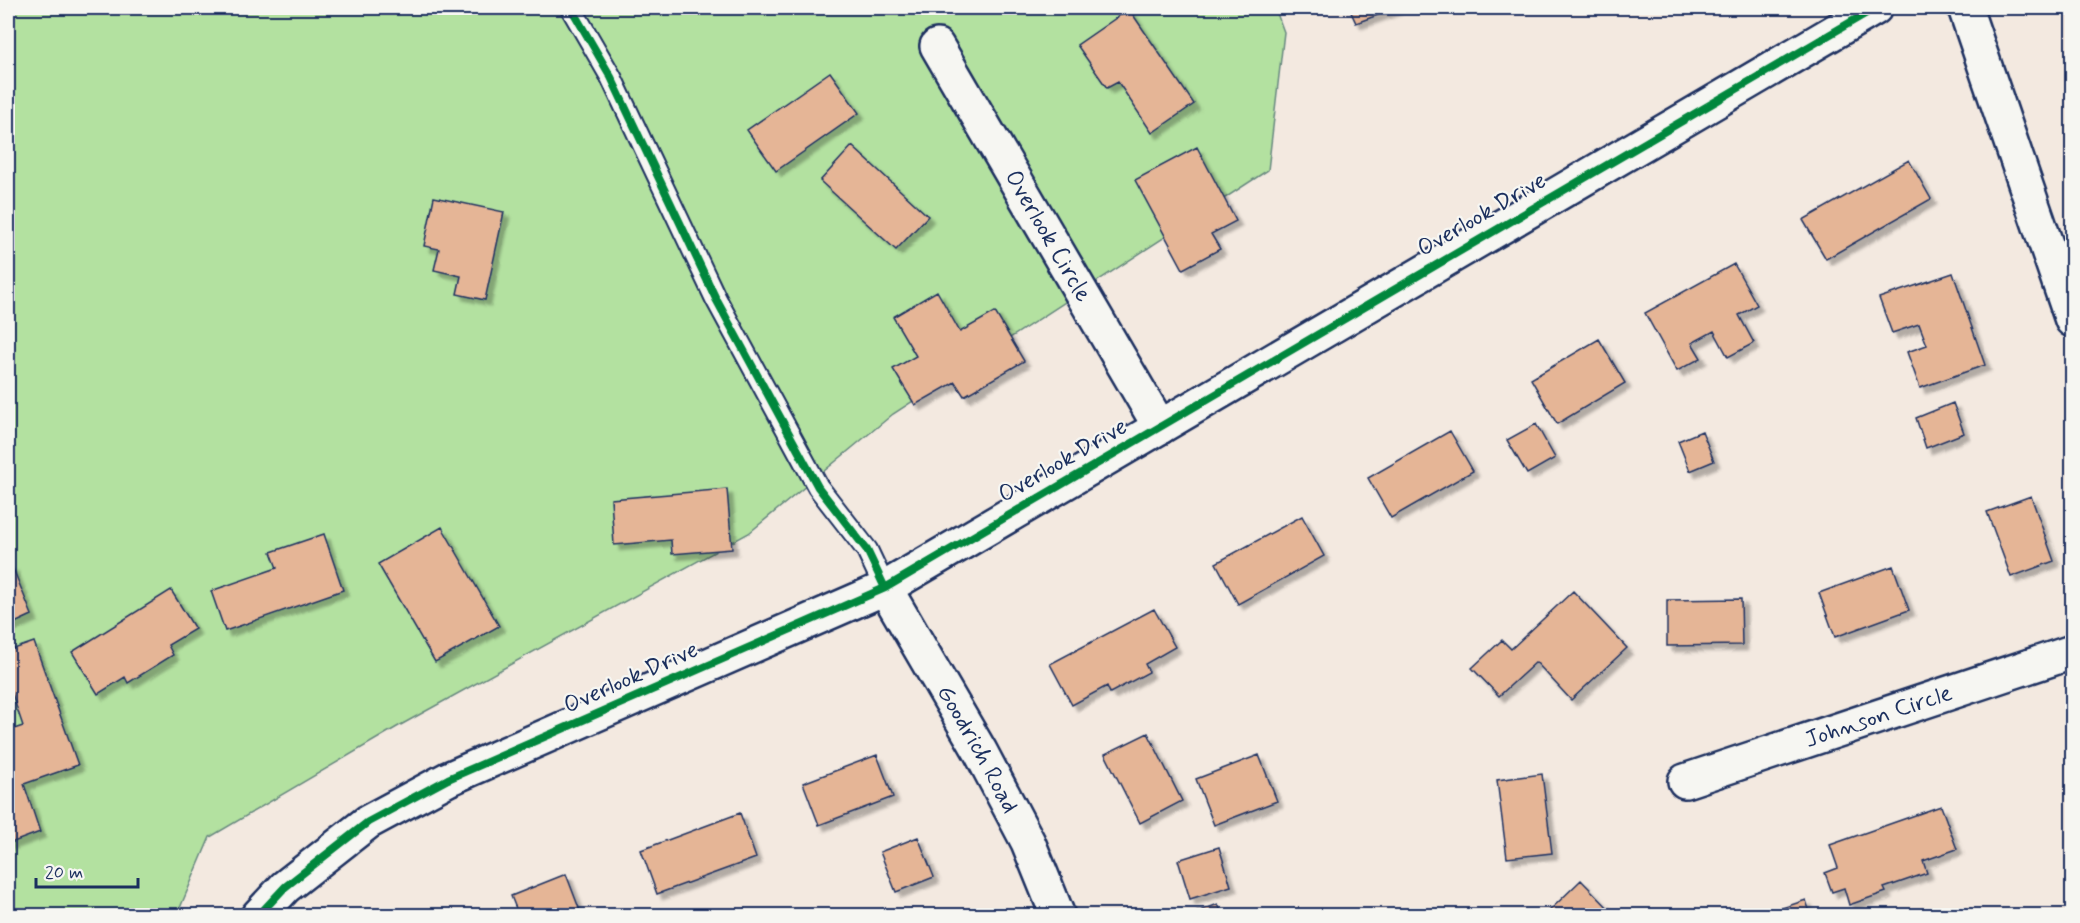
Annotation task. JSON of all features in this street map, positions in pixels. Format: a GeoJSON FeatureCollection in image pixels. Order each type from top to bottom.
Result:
{"type":"FeatureCollection","features":[{"type":"Feature","properties":{"kind":"street","name":"Overlook Drive"},"geometry":{"type":"LineString","coordinates":[[258,915],[285,887],[368,822],[448,779],[885,588],[1875,8]]}},
{"type":"Feature","properties":{"kind":"street"},"geometry":{"type":"LineString","coordinates":[[1965,8],[2073,320]]}},
{"type":"Feature","properties":{"kind":"street","name":"Overlook Circle"},"geometry":{"type":"LineString","coordinates":[[937,46],[1160,427]]}},
{"type":"Feature","properties":{"kind":"street","name":"Goodrich Road"},"geometry":{"type":"LineString","coordinates":[[885,588],[980,751],[1028,842],[1058,915]]}},
{"type":"Feature","properties":{"kind":"street","name":"Johnson Circle"},"geometry":{"type":"LineString","coordinates":[[1685,781],[2073,652]]}},
{"type":"Feature","properties":{"kind":"lane"},"geometry":{"type":"LineString","coordinates":[[571,8],[611,77],[716,299],[818,487],[867,550],[885,588]]}},
{"type":"Feature","properties":{"kind":"green space"},"geometry":{"type":"Polygon","coordinates":[[[8,8],[1275,8],[1284,32],[1268,170],[893,414],[749,533],[397,727],[210,837],[177,915],[8,916],[8,8]]]}},
{"type":"Feature","properties":{"kind":"building"},"geometry":{"type":"Polygon","coordinates":[[[1349,8],[1397,8],[1356,23],[1349,8]]]}},
{"type":"Feature","properties":{"kind":"building"},"geometry":{"type":"Polygon","coordinates":[[[1129,9],[1194,104],[1152,133],[1118,82],[1107,88],[1077,45],[1129,9]]]}},
{"type":"Feature","properties":{"kind":"building"},"geometry":{"type":"Polygon","coordinates":[[[830,72],[859,113],[776,171],[747,130],[830,72]]]}},
{"type":"Feature","properties":{"kind":"building"},"geometry":{"type":"Polygon","coordinates":[[[852,146],[928,216],[896,250],[820,181],[852,146]]]}},
{"type":"Feature","properties":{"kind":"building"},"geometry":{"type":"Polygon","coordinates":[[[1197,147],[1236,221],[1211,234],[1220,249],[1183,269],[1135,180],[1197,147]]]}},
{"type":"Feature","properties":{"kind":"building"},"geometry":{"type":"Polygon","coordinates":[[[1909,160],[1931,199],[1826,259],[1803,220],[1909,160]]]}},
{"type":"Feature","properties":{"kind":"building"},"geometry":{"type":"Polygon","coordinates":[[[434,197],[504,212],[485,300],[457,294],[461,276],[434,270],[439,249],[424,246],[434,197]]]}},
{"type":"Feature","properties":{"kind":"building"},"geometry":{"type":"Polygon","coordinates":[[[1734,264],[1757,305],[1739,315],[1754,343],[1728,357],[1714,331],[1692,343],[1701,358],[1677,371],[1645,313],[1734,264]]]}},
{"type":"Feature","properties":{"kind":"building"},"geometry":{"type":"Polygon","coordinates":[[[1953,273],[1985,365],[1920,388],[1907,352],[1927,345],[1919,324],[1892,333],[1879,298],[1953,273]]]}},
{"type":"Feature","properties":{"kind":"building"},"geometry":{"type":"Polygon","coordinates":[[[937,291],[960,332],[995,312],[1024,361],[964,396],[955,382],[915,405],[893,369],[916,356],[893,317],[937,291]]]}},
{"type":"Feature","properties":{"kind":"building"},"geometry":{"type":"Polygon","coordinates":[[[1599,339],[1625,383],[1557,424],[1531,379],[1599,339]]]}},
{"type":"Feature","properties":{"kind":"building"},"geometry":{"type":"Polygon","coordinates":[[[1953,403],[1964,433],[1926,448],[1916,418],[1953,403]]]}},
{"type":"Feature","properties":{"kind":"building"},"geometry":{"type":"Polygon","coordinates":[[[1536,424],[1555,458],[1527,474],[1507,440],[1536,424]]]}},
{"type":"Feature","properties":{"kind":"building"},"geometry":{"type":"Polygon","coordinates":[[[1450,431],[1473,471],[1391,518],[1368,478],[1450,431]]]}},
{"type":"Feature","properties":{"kind":"building"},"geometry":{"type":"Polygon","coordinates":[[[1702,431],[1714,461],[1690,471],[1678,441],[1702,431]]]}},
{"type":"Feature","properties":{"kind":"building"},"geometry":{"type":"Polygon","coordinates":[[[727,489],[732,549],[672,554],[671,540],[614,545],[611,499],[727,489]]]}},
{"type":"Feature","properties":{"kind":"building"},"geometry":{"type":"Polygon","coordinates":[[[2031,496],[2054,561],[2011,577],[1987,512],[2031,496]]]}},
{"type":"Feature","properties":{"kind":"building"},"geometry":{"type":"Polygon","coordinates":[[[1302,516],[1324,556],[1238,604],[1216,563],[1302,516]]]}},
{"type":"Feature","properties":{"kind":"building"},"geometry":{"type":"Polygon","coordinates":[[[442,527],[499,626],[435,662],[378,564],[442,527]]]}},
{"type":"Feature","properties":{"kind":"building"},"geometry":{"type":"Polygon","coordinates":[[[324,534],[343,590],[225,631],[211,591],[277,568],[271,552],[324,534]]]}},
{"type":"Feature","properties":{"kind":"building"},"geometry":{"type":"Polygon","coordinates":[[[12,566],[32,615],[8,626],[8,568],[12,566]]]}},
{"type":"Feature","properties":{"kind":"building"},"geometry":{"type":"Polygon","coordinates":[[[1893,566],[1909,610],[1835,637],[1819,593],[1893,566]]]}},
{"type":"Feature","properties":{"kind":"building"},"geometry":{"type":"Polygon","coordinates":[[[171,590],[195,629],[168,645],[173,655],[128,683],[125,677],[98,694],[72,652],[171,590]]]}},
{"type":"Feature","properties":{"kind":"building"},"geometry":{"type":"Polygon","coordinates":[[[1573,591],[1627,648],[1571,700],[1536,662],[1499,696],[1472,668],[1502,640],[1511,649],[1573,591]]]}},
{"type":"Feature","properties":{"kind":"building"},"geometry":{"type":"Polygon","coordinates":[[[1741,599],[1742,645],[1667,646],[1667,600],[1741,599]]]}},
{"type":"Feature","properties":{"kind":"building"},"geometry":{"type":"Polygon","coordinates":[[[1154,609],[1175,647],[1145,664],[1149,672],[1110,693],[1107,686],[1072,705],[1050,664],[1154,609]]]}},
{"type":"Feature","properties":{"kind":"building"},"geometry":{"type":"Polygon","coordinates":[[[34,642],[78,765],[24,784],[40,832],[8,844],[8,731],[23,726],[8,682],[8,651],[34,642]]]}},
{"type":"Feature","properties":{"kind":"building"},"geometry":{"type":"Polygon","coordinates":[[[1148,733],[1182,801],[1140,823],[1105,754],[1148,733]]]}},
{"type":"Feature","properties":{"kind":"building"},"geometry":{"type":"Polygon","coordinates":[[[877,755],[893,797],[819,825],[803,783],[877,755]]]}},
{"type":"Feature","properties":{"kind":"building"},"geometry":{"type":"Polygon","coordinates":[[[1259,755],[1277,801],[1214,825],[1196,779],[1259,755]]]}},
{"type":"Feature","properties":{"kind":"building"},"geometry":{"type":"Polygon","coordinates":[[[1542,774],[1552,853],[1507,858],[1497,780],[1542,774]]]}},
{"type":"Feature","properties":{"kind":"building"},"geometry":{"type":"Polygon","coordinates":[[[1941,806],[1957,849],[1923,861],[1927,873],[1884,888],[1886,892],[1849,905],[1844,888],[1832,892],[1825,873],[1838,868],[1830,845],[1941,806]]]}},
{"type":"Feature","properties":{"kind":"building"},"geometry":{"type":"Polygon","coordinates":[[[740,813],[756,858],[657,894],[641,850],[740,813]]]}},
{"type":"Feature","properties":{"kind":"building"},"geometry":{"type":"Polygon","coordinates":[[[918,837],[934,877],[896,892],[880,852],[918,837]]]}},
{"type":"Feature","properties":{"kind":"building"},"geometry":{"type":"Polygon","coordinates":[[[1219,847],[1231,886],[1190,899],[1178,860],[1219,847]]]}},
{"type":"Feature","properties":{"kind":"building"},"geometry":{"type":"Polygon","coordinates":[[[566,874],[582,916],[519,916],[511,896],[566,874]]]}},
{"type":"Feature","properties":{"kind":"building"},"geometry":{"type":"Polygon","coordinates":[[[1581,880],[1616,916],[1551,916],[1548,912],[1581,880]]]}},
{"type":"Feature","properties":{"kind":"building"},"geometry":{"type":"Polygon","coordinates":[[[1806,900],[1811,916],[1758,916],[1806,900]]]}},
{"type":"Feature","properties":{"kind":"building"},"geometry":{"type":"Polygon","coordinates":[[[1218,904],[1223,916],[1187,916],[1218,904]]]}},
{"type":"Feature","properties":{"kind":"cycle path"},"geometry":{"type":"LineString","coordinates":[[571,8],[611,77],[716,299],[818,487],[867,550],[885,588]]}},
{"type":"Feature","properties":{"kind":"cycle path"},"geometry":{"type":"LineString","coordinates":[[258,916],[285,887],[368,822],[448,779],[885,588],[1875,8]]}}]}
